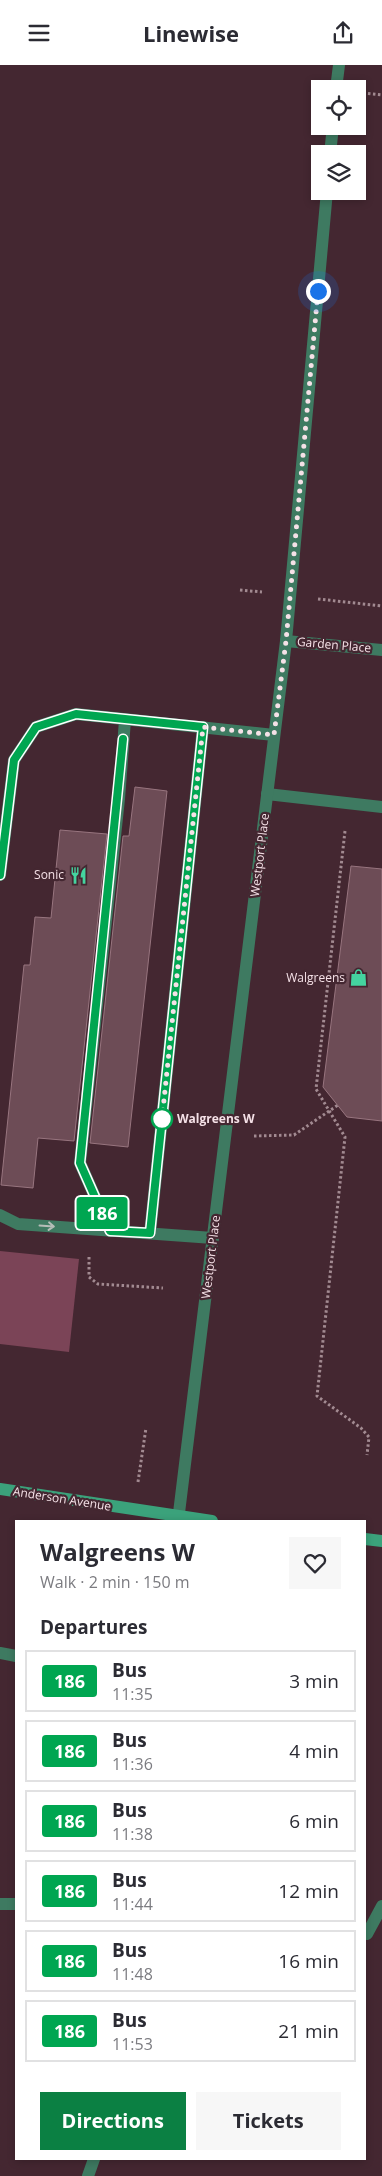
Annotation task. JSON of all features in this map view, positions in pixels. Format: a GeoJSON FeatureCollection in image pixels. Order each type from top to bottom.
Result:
{"type":"FeatureCollection","features":[{"type":"Feature","properties":{"kind":"main road","name":"Anderson Avenue"},"geometry":{"type":"LineString","coordinates":[[0,1489],[179,1519],[196,1520]]}},
{"type":"Feature","properties":{"kind":"main road"},"geometry":{"type":"LineString","coordinates":[[366,1539],[382,1541]]}},
{"type":"Feature","properties":{"kind":"street"},"geometry":{"type":"LineString","coordinates":[[337,80],[339,65]]}},
{"type":"Feature","properties":{"kind":"street","name":"Westport Place"},"geometry":{"type":"LineString","coordinates":[[179,1519],[286,641],[326,200]]}},
{"type":"Feature","properties":{"kind":"street","name":"Garden Place"},"geometry":{"type":"LineString","coordinates":[[286,641],[382,650]]}},
{"type":"Feature","properties":{"kind":"street"},"geometry":{"type":"LineString","coordinates":[[0,875],[14,760],[36,727],[76,714],[274,735]]}},
{"type":"Feature","properties":{"kind":"street"},"geometry":{"type":"LineString","coordinates":[[110,1231],[80,1163],[119,799],[125,719]]}},
{"type":"Feature","properties":{"kind":"street"},"geometry":{"type":"LineString","coordinates":[[150,1233],[203,727]]}},
{"type":"Feature","properties":{"kind":"street"},"geometry":{"type":"LineString","coordinates":[[267,794],[382,807]]}},
{"type":"Feature","properties":{"kind":"street"},"geometry":{"type":"LineString","coordinates":[[0,1215],[18,1224],[213,1238]]}},
{"type":"Feature","properties":{"kind":"street"},"geometry":{"type":"LineString","coordinates":[[0,1653],[15,1656]]}},
{"type":"Feature","properties":{"kind":"street"},"geometry":{"type":"LineString","coordinates":[[0,1904],[15,1904]]}},
{"type":"Feature","properties":{"kind":"street"},"geometry":{"type":"LineString","coordinates":[[366,1935],[382,1906]]}},
{"type":"Feature","properties":{"kind":"street"},"geometry":{"type":"LineString","coordinates":[[88,2176],[94,2160]]}},
{"type":"Feature","properties":{"kind":"path"},"geometry":{"type":"LineString","coordinates":[[366,93],[382,95]]}},
{"type":"Feature","properties":{"kind":"path"},"geometry":{"type":"LineString","coordinates":[[348,803],[316,1089],[345,1137],[318,1396],[365,1432],[369,1437],[367,1455]]}},
{"type":"Feature","properties":{"kind":"path"},"geometry":{"type":"LineString","coordinates":[[226,1137],[294,1135],[338,1105]]}},
{"type":"Feature","properties":{"kind":"path"},"geometry":{"type":"LineString","coordinates":[[134,1511],[146,1428]]}},
{"type":"Feature","properties":{"kind":"shaded area"},"geometry":{"type":"Polygon","coordinates":[[[0,1251],[79,1259],[69,1352],[0,1344],[0,1251]]]}},
{"type":"Feature","properties":{"kind":"building"},"geometry":{"type":"Polygon","coordinates":[[[135,787],[167,791],[128,1147],[90,1143],[123,836],[129,836],[135,787]]]}},
{"type":"Feature","properties":{"kind":"building"},"geometry":{"type":"Polygon","coordinates":[[[60,830],[107,834],[74,1141],[38,1138],[33,1188],[1,1185],[24,965],[30,965],[35,917],[51,918],[60,830]]]}},
{"type":"Feature","properties":{"kind":"building","name":"Walgreens"},"geometry":{"type":"Polygon","coordinates":[[[351,866],[382,869],[382,1121],[347,1117],[323,1087],[351,866]]]}},
{"type":"Feature","properties":{"kind":"bus line","name":"186"},"geometry":{"type":"LineString","coordinates":[[0,875],[14,760],[36,727],[76,714],[203,727],[150,1233],[110,1231],[80,1163],[119,799],[123,739]]}},
{"type":"Feature","properties":{"kind":"place","name":"Sonic"},"geometry":{"type":"Point","coordinates":[78,875]}},
{"type":"Feature","properties":{"kind":"place","name":"Walgreens"},"geometry":{"type":"Point","coordinates":[359,978]}},
{"type":"Feature","properties":{"kind":"place","name":"Walgreens W"},"geometry":{"type":"Point","coordinates":[162,1119]}},
{"type":"Feature","properties":{"kind":"route"},"geometry":{"type":"LineString","coordinates":[[162,1119],[203,727],[274,735],[286,641],[318,291]]}}]}
